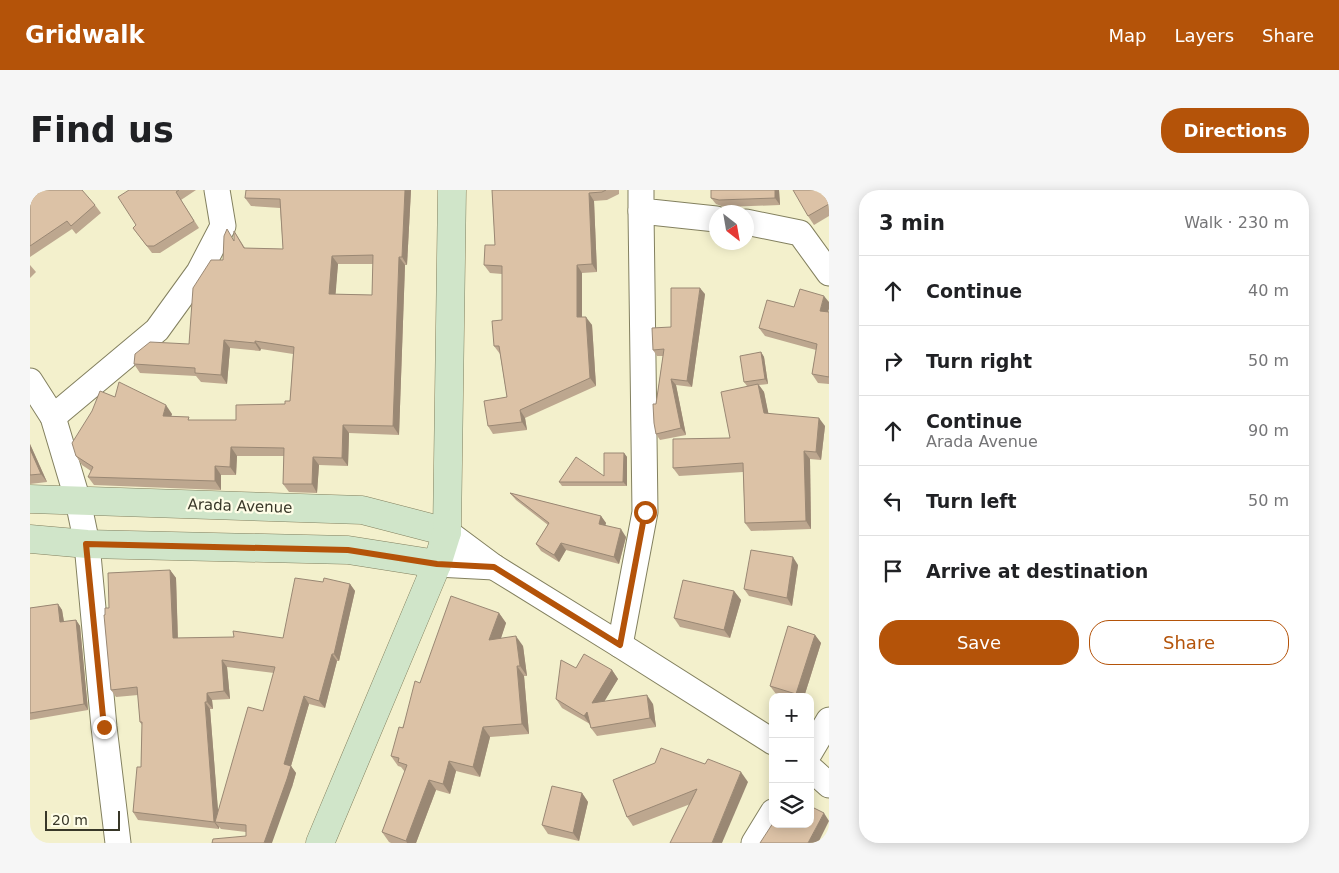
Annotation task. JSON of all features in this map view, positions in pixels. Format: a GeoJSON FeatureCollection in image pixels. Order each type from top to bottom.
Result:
{"type":"FeatureCollection","features":[{"type":"Feature","properties":{"kind":"main road"},"geometry":{"type":"LineString","coordinates":[[320,843],[437,564],[447,532],[452,190]]}},
{"type":"Feature","properties":{"kind":"main road","name":"Arada Avenue"},"geometry":{"type":"LineString","coordinates":[[30,499],[362,510],[447,532]]}},
{"type":"Feature","properties":{"kind":"main road"},"geometry":{"type":"LineString","coordinates":[[30,539],[86,544],[348,550],[437,564]]}},
{"type":"Feature","properties":{"kind":"street"},"geometry":{"type":"LineString","coordinates":[[53,417],[157,330],[189,287],[223,226],[217,190]]}},
{"type":"Feature","properties":{"kind":"street"},"geometry":{"type":"LineString","coordinates":[[620,645],[645,512],[641,201],[709,217]]}},
{"type":"Feature","properties":{"kind":"street"},"geometry":{"type":"LineString","coordinates":[[754,224],[800,233],[829,273]]}},
{"type":"Feature","properties":{"kind":"street"},"geometry":{"type":"LineString","coordinates":[[30,381],[53,417],[78,501],[86,544],[104,727],[118,843]]}},
{"type":"Feature","properties":{"kind":"street"},"geometry":{"type":"LineString","coordinates":[[447,532],[494,567],[769,739]]}},
{"type":"Feature","properties":{"kind":"street"},"geometry":{"type":"LineString","coordinates":[[437,564],[494,567]]}},
{"type":"Feature","properties":{"kind":"street"},"geometry":{"type":"LineString","coordinates":[[814,745],[829,720]]}},
{"type":"Feature","properties":{"kind":"street"},"geometry":{"type":"LineString","coordinates":[[814,772],[829,785]]}},
{"type":"Feature","properties":{"kind":"street"},"geometry":{"type":"LineString","coordinates":[[754,843],[769,819]]}},
{"type":"Feature","properties":{"kind":"building"},"geometry":{"type":"Polygon","coordinates":[[[30,190],[82,190],[95,205],[71,226],[67,221],[30,246],[30,190]]]}},
{"type":"Feature","properties":{"kind":"building"},"geometry":{"type":"Polygon","coordinates":[[[129,190],[179,190],[176,192],[194,221],[154,246],[147,246],[133,228],[136,225],[118,197],[129,190]]]}},
{"type":"Feature","properties":{"kind":"building"},"geometry":{"type":"Polygon","coordinates":[[[246,190],[405,190],[402,257],[399,257],[393,426],[343,425],[342,458],[313,457],[312,484],[283,484],[284,448],[231,447],[230,467],[215,466],[215,481],[88,477],[93,467],[76,456],[72,443],[92,411],[100,391],[115,397],[119,382],[166,405],[163,416],[189,417],[188,420],[236,420],[236,405],[285,404],[285,401],[290,401],[294,347],[255,341],[255,343],[224,340],[221,375],[195,373],[195,368],[134,364],[135,354],[150,342],[189,344],[193,288],[211,260],[223,260],[224,236],[227,229],[234,241],[234,231],[244,248],[283,249],[280,199],[245,198],[246,190]],[[373,255],[332,256],[329,294],[372,295],[373,255]]]}},
{"type":"Feature","properties":{"kind":"building"},"geometry":{"type":"Polygon","coordinates":[[[492,190],[606,190],[589,193],[592,264],[577,265],[577,317],[586,317],[590,378],[520,410],[522,422],[488,426],[484,401],[507,397],[499,346],[494,346],[492,321],[502,320],[502,266],[484,265],[485,245],[495,245],[492,190]]]}},
{"type":"Feature","properties":{"kind":"building"},"geometry":{"type":"Polygon","coordinates":[[[711,190],[775,190],[775,198],[719,200],[711,198],[711,190]]]}},
{"type":"Feature","properties":{"kind":"building"},"geometry":{"type":"Polygon","coordinates":[[[793,190],[829,190],[829,204],[808,216],[793,190]]]}},
{"type":"Feature","properties":{"kind":"building"},"geometry":{"type":"Polygon","coordinates":[[[671,288],[700,288],[687,381],[671,379],[681,428],[656,434],[653,404],[656,404],[664,349],[653,350],[652,328],[671,327],[671,288]]]}},
{"type":"Feature","properties":{"kind":"building"},"geometry":{"type":"Polygon","coordinates":[[[800,289],[824,296],[820,311],[829,312],[829,377],[812,374],[817,344],[759,328],[767,300],[794,307],[800,289]]]}},
{"type":"Feature","properties":{"kind":"building"},"geometry":{"type":"Polygon","coordinates":[[[761,352],[765,379],[744,382],[740,356],[761,352]]]}},
{"type":"Feature","properties":{"kind":"building"},"geometry":{"type":"Polygon","coordinates":[[[758,384],[764,413],[819,418],[816,452],[804,451],[806,521],[745,523],[743,463],[673,468],[673,439],[730,438],[721,392],[758,384]]]}},
{"type":"Feature","properties":{"kind":"building"},"geometry":{"type":"Polygon","coordinates":[[[30,449],[41,474],[30,475],[30,449]]]}},
{"type":"Feature","properties":{"kind":"building"},"geometry":{"type":"Polygon","coordinates":[[[604,453],[624,453],[623,482],[559,482],[576,457],[604,476],[604,453]]]}},
{"type":"Feature","properties":{"kind":"building"},"geometry":{"type":"Polygon","coordinates":[[[510,493],[601,516],[599,524],[621,529],[614,557],[561,543],[554,555],[536,544],[549,523],[510,493]]]}},
{"type":"Feature","properties":{"kind":"building"},"geometry":{"type":"Polygon","coordinates":[[[751,550],[793,557],[787,598],[744,589],[751,550]]]}},
{"type":"Feature","properties":{"kind":"building"},"geometry":{"type":"Polygon","coordinates":[[[170,570],[173,638],[234,637],[233,631],[283,638],[295,578],[323,582],[324,578],[350,584],[334,654],[332,654],[319,701],[304,696],[284,764],[291,766],[264,843],[212,843],[213,839],[246,836],[246,825],[215,822],[248,707],[263,711],[275,667],[222,660],[224,691],[207,693],[207,702],[205,702],[214,822],[133,812],[137,767],[141,767],[142,722],[140,722],[137,687],[111,690],[104,615],[105,608],[109,608],[108,573],[170,570]]]}},
{"type":"Feature","properties":{"kind":"building"},"geometry":{"type":"Polygon","coordinates":[[[683,580],[734,591],[724,630],[674,618],[683,580]]]}},
{"type":"Feature","properties":{"kind":"building"},"geometry":{"type":"Polygon","coordinates":[[[451,596],[499,613],[489,640],[516,636],[520,666],[517,666],[522,724],[483,727],[473,767],[449,761],[443,784],[429,780],[406,841],[382,832],[407,765],[398,762],[399,758],[391,756],[399,727],[403,728],[415,681],[420,683],[451,596]]]}},
{"type":"Feature","properties":{"kind":"building"},"geometry":{"type":"Polygon","coordinates":[[[58,604],[60,622],[76,620],[84,704],[30,713],[30,608],[58,604]]]}},
{"type":"Feature","properties":{"kind":"building"},"geometry":{"type":"Polygon","coordinates":[[[788,626],[815,635],[796,693],[770,686],[788,626]]]}},
{"type":"Feature","properties":{"kind":"building"},"geometry":{"type":"Polygon","coordinates":[[[584,654],[612,670],[592,703],[647,695],[650,718],[591,728],[587,712],[584,716],[556,699],[561,660],[576,668],[584,654]]]}},
{"type":"Feature","properties":{"kind":"building"},"geometry":{"type":"Polygon","coordinates":[[[661,748],[705,764],[708,759],[741,772],[712,843],[670,843],[697,789],[627,817],[613,780],[655,763],[661,748]]]}},
{"type":"Feature","properties":{"kind":"building"},"geometry":{"type":"Polygon","coordinates":[[[552,786],[582,793],[573,833],[542,825],[552,786]]]}},
{"type":"Feature","properties":{"kind":"building"},"geometry":{"type":"Polygon","coordinates":[[[814,808],[824,813],[808,843],[760,843],[770,828],[814,828],[814,808]]]}},
{"type":"Feature","properties":{"kind":"route"},"geometry":{"type":"LineString","coordinates":[[104,727],[86,544],[348,550],[437,564],[494,567],[620,645],[645,512]]}}]}
